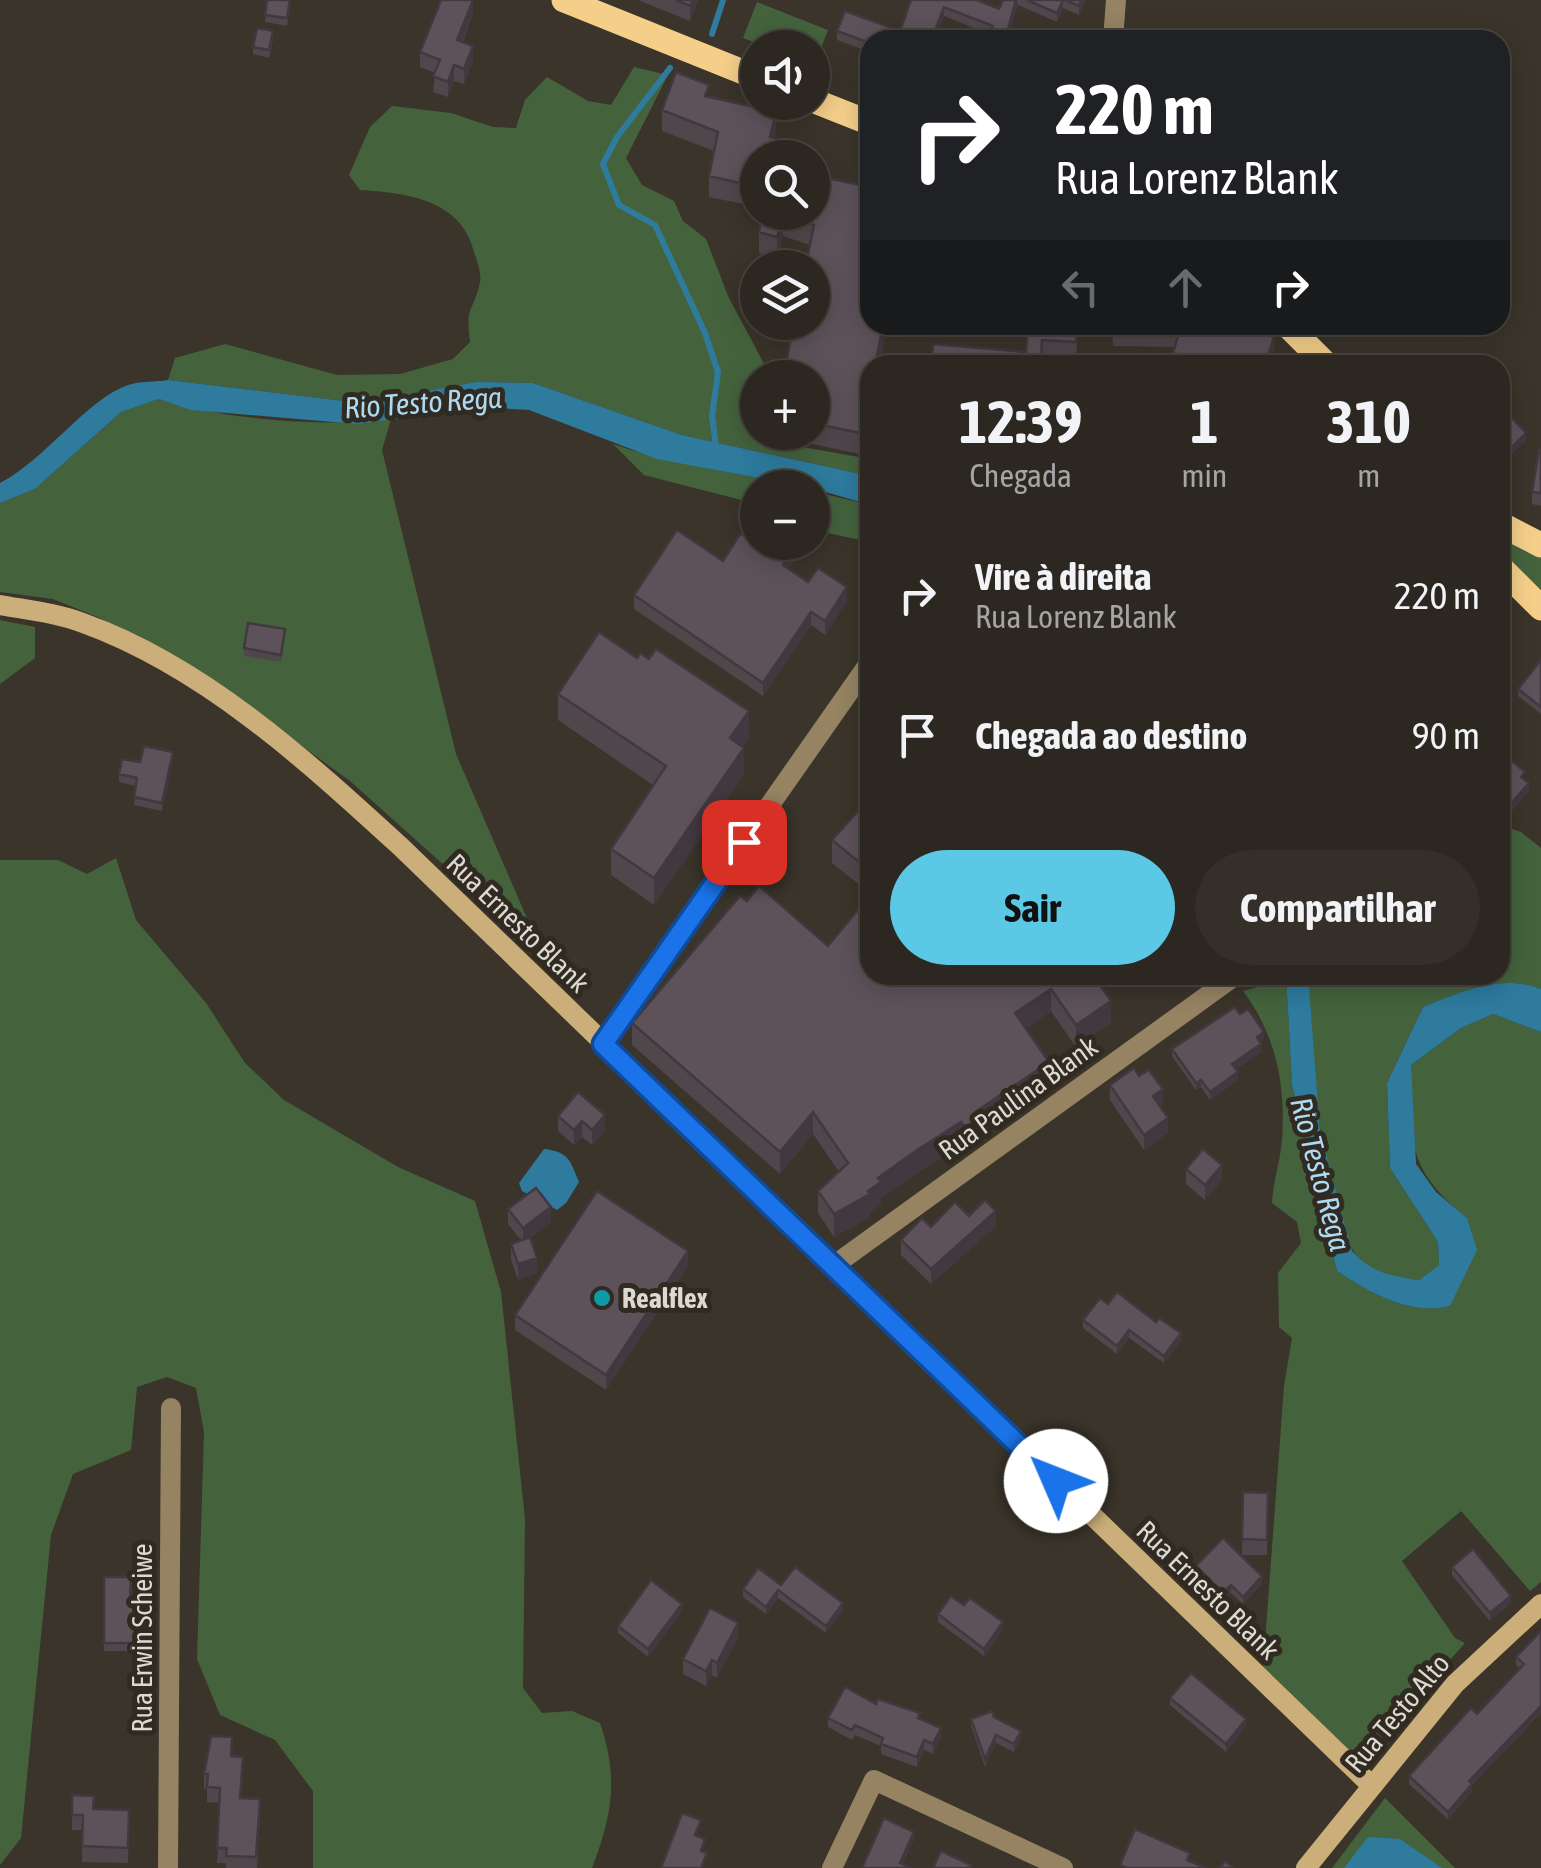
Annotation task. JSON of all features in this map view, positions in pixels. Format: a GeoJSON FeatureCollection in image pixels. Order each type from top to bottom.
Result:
{"type":"FeatureCollection","features":[{"type":"Feature","properties":{"kind":"main road"},"geometry":{"type":"LineString","coordinates":[[564,0],[740,71]]}},
{"type":"Feature","properties":{"kind":"main road"},"geometry":{"type":"LineString","coordinates":[[830,107],[860,119]]}},
{"type":"Feature","properties":{"kind":"main road"},"geometry":{"type":"LineString","coordinates":[[1297,335],[1318,355]]}},
{"type":"Feature","properties":{"kind":"main road"},"geometry":{"type":"LineString","coordinates":[[1510,529],[1541,545]]}},
{"type":"Feature","properties":{"kind":"main road"},"geometry":{"type":"LineString","coordinates":[[1510,578],[1541,608]]}},
{"type":"Feature","properties":{"kind":"street"},"geometry":{"type":"LineString","coordinates":[[1114,30],[1116,0]]}},
{"type":"Feature","properties":{"kind":"street","name":"Rua Ernesto Blank"},"geometry":{"type":"LineString","coordinates":[[0,605],[82,622],[209,690],[358,809],[1371,1785]]}},
{"type":"Feature","properties":{"kind":"street"},"geometry":{"type":"LineString","coordinates":[[603,1044],[860,676]]}},
{"type":"Feature","properties":{"kind":"street","name":"Rua Paulina Blank"},"geometry":{"type":"LineString","coordinates":[[833,1266],[1222,985]]}},
{"type":"Feature","properties":{"kind":"street","name":"Rua Erwin Scheiwe"},"geometry":{"type":"LineString","coordinates":[[168,1868],[172,1408]]}},
{"type":"Feature","properties":{"kind":"street","name":"Rua Testo Alto"},"geometry":{"type":"LineString","coordinates":[[1306,1868],[1454,1684],[1541,1604]]}},
{"type":"Feature","properties":{"kind":"street"},"geometry":{"type":"LineString","coordinates":[[832,1868],[874,1780],[1063,1868]]}},
{"type":"Feature","properties":{"kind":"green space"},"geometry":{"type":"Polygon","coordinates":[[[757,2],[828,30],[746,30],[757,2]]]}},
{"type":"Feature","properties":{"kind":"green space"},"geometry":{"type":"Polygon","coordinates":[[[634,67],[668,75],[626,158],[642,185],[674,201],[683,221],[706,239],[740,319],[740,340],[751,340],[762,360],[740,360],[740,448],[682,435],[533,383],[476,382],[361,403],[168,380],[175,358],[225,344],[337,375],[400,374],[453,359],[470,342],[469,315],[480,279],[474,252],[457,220],[444,210],[413,197],[360,190],[349,175],[370,127],[392,106],[451,113],[493,127],[516,128],[525,100],[547,77],[588,101],[611,105],[634,67]]]}},
{"type":"Feature","properties":{"kind":"green space"},"geometry":{"type":"Polygon","coordinates":[[[159,399],[211,412],[274,420],[391,419],[382,450],[456,754],[542,953],[350,781],[223,689],[100,618],[53,599],[0,592],[0,503],[35,489],[121,412],[159,399]]]}},
{"type":"Feature","properties":{"kind":"green space"},"geometry":{"type":"Polygon","coordinates":[[[613,444],[740,475],[740,500],[644,475],[613,444]]]}},
{"type":"Feature","properties":{"kind":"green space"},"geometry":{"type":"Polygon","coordinates":[[[751,450],[819,450],[860,457],[860,474],[751,450]]]}},
{"type":"Feature","properties":{"kind":"green space"},"geometry":{"type":"Polygon","coordinates":[[[830,495],[860,503],[860,540],[830,534],[830,495]]]}},
{"type":"Feature","properties":{"kind":"green space"},"geometry":{"type":"Polygon","coordinates":[[[1510,540],[1541,558],[1541,596],[1510,566],[1510,540]]]}},
{"type":"Feature","properties":{"kind":"green space"},"geometry":{"type":"Polygon","coordinates":[[[0,620],[35,627],[35,658],[0,684],[0,620]]]}},
{"type":"Feature","properties":{"kind":"green space"},"geometry":{"type":"Polygon","coordinates":[[[1510,828],[1541,848],[1541,989],[1511,983],[1510,828]]]}},
{"type":"Feature","properties":{"kind":"green space"},"geometry":{"type":"Polygon","coordinates":[[[116,858],[136,920],[206,1003],[245,1063],[284,1100],[398,1167],[475,1201],[501,1292],[525,1519],[523,1688],[542,1713],[572,1711],[600,1723],[610,1762],[611,1797],[592,1868],[313,1868],[313,1791],[275,1740],[220,1715],[197,1659],[204,1432],[196,1388],[167,1377],[137,1387],[131,1450],[73,1474],[51,1535],[21,1838],[0,1865],[0,860],[58,860],[87,874],[116,858]]]}},
{"type":"Feature","properties":{"kind":"green space"},"geometry":{"type":"Polygon","coordinates":[[[1287,985],[1292,1085],[1337,1271],[1377,1294],[1420,1308],[1450,1306],[1467,1218],[1432,1183],[1416,1151],[1412,1134],[1411,1065],[1461,1028],[1493,1014],[1541,1032],[1541,1582],[1530,1591],[1461,1511],[1402,1561],[1455,1638],[1465,1643],[1372,1748],[1350,1753],[1263,1669],[1284,1386],[1292,1338],[1279,1327],[1278,1273],[1301,1243],[1297,1222],[1272,1203],[1282,1141],[1280,1081],[1264,1025],[1243,991],[1287,985]]]}},
{"type":"Feature","properties":{"kind":"green space"},"geometry":{"type":"Polygon","coordinates":[[[1308,985],[1491,985],[1423,1007],[1387,1083],[1390,1168],[1438,1242],[1439,1265],[1419,1280],[1385,1275],[1367,1267],[1352,1248],[1329,1175],[1311,1039],[1308,985]]]}},
{"type":"Feature","properties":{"kind":"green space"},"geometry":{"type":"Polygon","coordinates":[[[1385,1798],[1455,1868],[1332,1868],[1385,1798]]]}},
{"type":"Feature","properties":{"kind":"water","name":"Rio Testo Rega"},"geometry":{"type":"Polygon","coordinates":[[[168,380],[361,403],[476,382],[533,383],[682,435],[860,474],[860,502],[830,493],[830,470],[740,470],[740,475],[657,459],[529,410],[483,407],[357,424],[191,410],[159,399],[121,412],[35,489],[0,503],[0,483],[33,460],[97,403],[128,385],[168,380]]]}},
{"type":"Feature","properties":{"kind":"water","name":"Rio Testo Rega"},"geometry":{"type":"Polygon","coordinates":[[[1511,983],[1541,989],[1541,1032],[1493,1014],[1461,1028],[1411,1065],[1416,1164],[1436,1192],[1467,1218],[1477,1250],[1450,1306],[1405,1305],[1337,1271],[1292,1085],[1287,985],[1309,985],[1320,1131],[1352,1251],[1382,1272],[1419,1280],[1439,1265],[1438,1242],[1390,1168],[1387,1083],[1423,1007],[1491,985],[1511,983]]]}},
{"type":"Feature","properties":{"kind":"water"},"geometry":{"type":"Polygon","coordinates":[[[544,1149],[568,1158],[579,1182],[557,1210],[522,1191],[519,1183],[544,1149]]]}},
{"type":"Feature","properties":{"kind":"water"},"geometry":{"type":"Polygon","coordinates":[[[1368,1837],[1400,1839],[1442,1868],[1344,1868],[1368,1837]]]}},
{"type":"Feature","properties":{"kind":"building"},"geometry":{"type":"Polygon","coordinates":[[[267,0],[290,0],[287,18],[265,15],[267,0]]]}},
{"type":"Feature","properties":{"kind":"building"},"geometry":{"type":"Polygon","coordinates":[[[441,0],[473,0],[457,40],[473,46],[464,69],[454,65],[448,82],[433,76],[440,60],[420,52],[441,0]]]}},
{"type":"Feature","properties":{"kind":"building"},"geometry":{"type":"Polygon","coordinates":[[[911,0],[977,0],[999,9],[1003,0],[1016,0],[1008,30],[992,30],[993,26],[944,7],[935,30],[900,30],[911,0]]]}},
{"type":"Feature","properties":{"kind":"building"},"geometry":{"type":"Polygon","coordinates":[[[1027,0],[1063,0],[1057,13],[1027,0]]]}},
{"type":"Feature","properties":{"kind":"building"},"geometry":{"type":"Polygon","coordinates":[[[845,11],[897,30],[860,30],[860,39],[837,31],[845,11]]]}},
{"type":"Feature","properties":{"kind":"building"},"geometry":{"type":"Polygon","coordinates":[[[257,28],[273,31],[269,50],[253,47],[257,28]]]}},
{"type":"Feature","properties":{"kind":"building"},"geometry":{"type":"Polygon","coordinates":[[[676,72],[709,85],[705,96],[740,104],[740,120],[774,120],[770,137],[780,140],[740,140],[740,183],[709,176],[718,132],[662,110],[676,72]]]}},
{"type":"Feature","properties":{"kind":"building"},"geometry":{"type":"Polygon","coordinates":[[[830,179],[860,185],[860,335],[881,335],[877,355],[860,355],[860,433],[830,427],[830,360],[787,360],[790,340],[830,340],[830,250],[809,250],[813,230],[830,230],[830,179]]]}},
{"type":"Feature","properties":{"kind":"building"},"geometry":{"type":"Polygon","coordinates":[[[759,230],[779,230],[777,237],[759,230]]]}},
{"type":"Feature","properties":{"kind":"building"},"geometry":{"type":"Polygon","coordinates":[[[1027,335],[1076,335],[1076,342],[1042,340],[1041,355],[932,355],[933,344],[1026,352],[1027,335]]]}},
{"type":"Feature","properties":{"kind":"building"},"geometry":{"type":"Polygon","coordinates":[[[1178,335],[1274,337],[1268,355],[1173,353],[1178,335]]]}},
{"type":"Feature","properties":{"kind":"building"},"geometry":{"type":"Polygon","coordinates":[[[1510,416],[1526,433],[1510,449],[1510,416]]]}},
{"type":"Feature","properties":{"kind":"building"},"geometry":{"type":"Polygon","coordinates":[[[1541,450],[1541,493],[1532,492],[1541,450]]]}},
{"type":"Feature","properties":{"kind":"building"},"geometry":{"type":"Polygon","coordinates":[[[677,530],[723,561],[740,534],[740,560],[786,560],[783,565],[808,582],[818,568],[847,587],[825,621],[811,612],[763,683],[634,595],[677,530]]]}},
{"type":"Feature","properties":{"kind":"building"},"geometry":{"type":"Polygon","coordinates":[[[248,623],[285,629],[281,655],[244,648],[248,623]]]}},
{"type":"Feature","properties":{"kind":"building"},"geometry":{"type":"Polygon","coordinates":[[[599,632],[637,658],[640,653],[649,659],[656,649],[749,711],[730,738],[744,748],[654,878],[611,849],[666,766],[558,694],[599,632]]]}},
{"type":"Feature","properties":{"kind":"building"},"geometry":{"type":"Polygon","coordinates":[[[1541,660],[1541,707],[1518,689],[1541,660]]]}},
{"type":"Feature","properties":{"kind":"building"},"geometry":{"type":"Polygon","coordinates":[[[144,746],[173,752],[162,803],[134,797],[137,778],[119,774],[122,759],[140,762],[144,746]]]}},
{"type":"Feature","properties":{"kind":"building"},"geometry":{"type":"Polygon","coordinates":[[[1510,759],[1525,772],[1521,777],[1529,783],[1510,805],[1510,759]]]}},
{"type":"Feature","properties":{"kind":"building"},"geometry":{"type":"Polygon","coordinates":[[[860,809],[860,863],[832,840],[860,809]]]}},
{"type":"Feature","properties":{"kind":"building"},"geometry":{"type":"Polygon","coordinates":[[[759,886],[828,946],[860,907],[860,985],[1100,985],[1111,1001],[1076,1025],[1051,989],[1015,1013],[1049,1062],[977,1111],[980,1117],[965,1128],[961,1122],[917,1150],[878,1178],[881,1182],[868,1191],[870,1194],[834,1214],[818,1191],[848,1163],[813,1112],[780,1152],[632,1023],[740,896],[747,901],[759,886]]]}},
{"type":"Feature","properties":{"kind":"building"},"geometry":{"type":"Polygon","coordinates":[[[1235,1007],[1240,1014],[1248,1009],[1264,1032],[1257,1037],[1261,1044],[1232,1064],[1238,1072],[1210,1092],[1201,1080],[1196,1083],[1172,1049],[1235,1007]]]}},
{"type":"Feature","properties":{"kind":"building"},"geometry":{"type":"Polygon","coordinates":[[[1134,1068],[1139,1076],[1149,1070],[1163,1089],[1153,1096],[1168,1118],[1144,1135],[1110,1085],[1134,1068]]]}},
{"type":"Feature","properties":{"kind":"building"},"geometry":{"type":"Polygon","coordinates":[[[578,1092],[605,1115],[592,1130],[582,1121],[574,1130],[558,1116],[578,1092]]]}},
{"type":"Feature","properties":{"kind":"building"},"geometry":{"type":"Polygon","coordinates":[[[1203,1149],[1222,1165],[1205,1185],[1186,1169],[1203,1149]]]}},
{"type":"Feature","properties":{"kind":"building"},"geometry":{"type":"Polygon","coordinates":[[[536,1188],[551,1207],[523,1228],[508,1209],[536,1188]]]}},
{"type":"Feature","properties":{"kind":"building","name":"Realflex"},"geometry":{"type":"Polygon","coordinates":[[[597,1191],[688,1251],[606,1375],[515,1315],[597,1191]]]}},
{"type":"Feature","properties":{"kind":"building"},"geometry":{"type":"Polygon","coordinates":[[[985,1200],[996,1211],[931,1269],[901,1240],[922,1218],[931,1227],[955,1202],[969,1216],[985,1200]]]}},
{"type":"Feature","properties":{"kind":"building"},"geometry":{"type":"Polygon","coordinates":[[[530,1237],[537,1258],[518,1264],[511,1244],[530,1237]]]}},
{"type":"Feature","properties":{"kind":"building"},"geometry":{"type":"Polygon","coordinates":[[[1117,1292],[1156,1322],[1159,1318],[1181,1333],[1164,1356],[1129,1330],[1117,1346],[1083,1320],[1100,1298],[1108,1304],[1117,1292]]]}},
{"type":"Feature","properties":{"kind":"building"},"geometry":{"type":"Polygon","coordinates":[[[1243,1492],[1268,1493],[1267,1540],[1242,1539],[1243,1492]]]}},
{"type":"Feature","properties":{"kind":"building"},"geometry":{"type":"Polygon","coordinates":[[[1223,1538],[1262,1576],[1243,1597],[1231,1585],[1223,1593],[1196,1566],[1223,1538]]]}},
{"type":"Feature","properties":{"kind":"building"},"geometry":{"type":"Polygon","coordinates":[[[1473,1549],[1511,1596],[1490,1613],[1452,1567],[1473,1549]]]}},
{"type":"Feature","properties":{"kind":"building"},"geometry":{"type":"Polygon","coordinates":[[[795,1567],[843,1603],[826,1626],[778,1590],[766,1607],[743,1589],[758,1568],[781,1585],[795,1567]]]}},
{"type":"Feature","properties":{"kind":"building"},"geometry":{"type":"Polygon","coordinates":[[[104,1577],[131,1577],[130,1600],[136,1600],[136,1643],[104,1643],[104,1577]]]}},
{"type":"Feature","properties":{"kind":"building"},"geometry":{"type":"Polygon","coordinates":[[[651,1580],[682,1604],[648,1649],[618,1626],[651,1580]]]}},
{"type":"Feature","properties":{"kind":"building"},"geometry":{"type":"Polygon","coordinates":[[[951,1596],[964,1605],[970,1598],[1003,1622],[984,1649],[938,1614],[951,1596]]]}},
{"type":"Feature","properties":{"kind":"building"},"geometry":{"type":"Polygon","coordinates":[[[710,1608],[738,1623],[717,1663],[712,1660],[706,1671],[683,1659],[710,1608]]]}},
{"type":"Feature","properties":{"kind":"building"},"geometry":{"type":"Polygon","coordinates":[[[1540,1632],[1541,1706],[1469,1781],[1472,1784],[1448,1812],[1409,1776],[1471,1708],[1477,1714],[1524,1664],[1516,1657],[1540,1632]]]}},
{"type":"Feature","properties":{"kind":"building"},"geometry":{"type":"Polygon","coordinates":[[[1191,1673],[1246,1719],[1226,1744],[1170,1698],[1191,1673]]]}},
{"type":"Feature","properties":{"kind":"building"},"geometry":{"type":"Polygon","coordinates":[[[845,1687],[876,1704],[878,1699],[920,1713],[918,1718],[941,1728],[933,1744],[924,1740],[917,1757],[881,1744],[883,1738],[855,1725],[852,1730],[828,1718],[845,1687]]]}},
{"type":"Feature","properties":{"kind":"building"},"geometry":{"type":"Polygon","coordinates":[[[992,1711],[994,1717],[1021,1731],[1014,1744],[996,1735],[985,1759],[971,1719],[992,1711]]]}},
{"type":"Feature","properties":{"kind":"building"},"geometry":{"type":"Polygon","coordinates":[[[211,1736],[232,1737],[231,1756],[243,1757],[240,1798],[260,1799],[256,1857],[226,1856],[227,1848],[217,1848],[220,1788],[207,1787],[208,1774],[204,1774],[211,1736]]]}},
{"type":"Feature","properties":{"kind":"building"},"geometry":{"type":"Polygon","coordinates":[[[72,1795],[94,1796],[93,1809],[129,1810],[128,1848],[82,1846],[83,1815],[72,1815],[72,1795]]]}},
{"type":"Feature","properties":{"kind":"building"},"geometry":{"type":"Polygon","coordinates":[[[682,1813],[701,1820],[695,1835],[705,1839],[701,1851],[707,1853],[701,1868],[661,1868],[682,1813]]]}},
{"type":"Feature","properties":{"kind":"building"},"geometry":{"type":"Polygon","coordinates":[[[884,1818],[914,1832],[900,1863],[911,1868],[862,1868],[884,1818]]]}},
{"type":"Feature","properties":{"kind":"building"},"geometry":{"type":"Polygon","coordinates":[[[1135,1829],[1190,1853],[1187,1860],[1206,1868],[1120,1865],[1135,1829]]]}},
{"type":"Feature","properties":{"kind":"building"},"geometry":{"type":"Polygon","coordinates":[[[941,1851],[971,1865],[970,1868],[933,1868],[941,1851]]]}},
{"type":"Feature","properties":{"kind":"waterway"},"geometry":{"type":"LineString","coordinates":[[712,34],[723,0]]}},
{"type":"Feature","properties":{"kind":"waterway"},"geometry":{"type":"LineString","coordinates":[[670,68],[617,137],[603,164],[619,205],[655,225],[705,333],[718,372],[712,416],[716,447]]}},
{"type":"Feature","properties":{"kind":"place","name":"Realflex"},"geometry":{"type":"Point","coordinates":[602,1298]}},
{"type":"Feature","properties":{"kind":"route"},"geometry":{"type":"LineString","coordinates":[[744,842],[603,1044],[1056,1481]]}}]}
